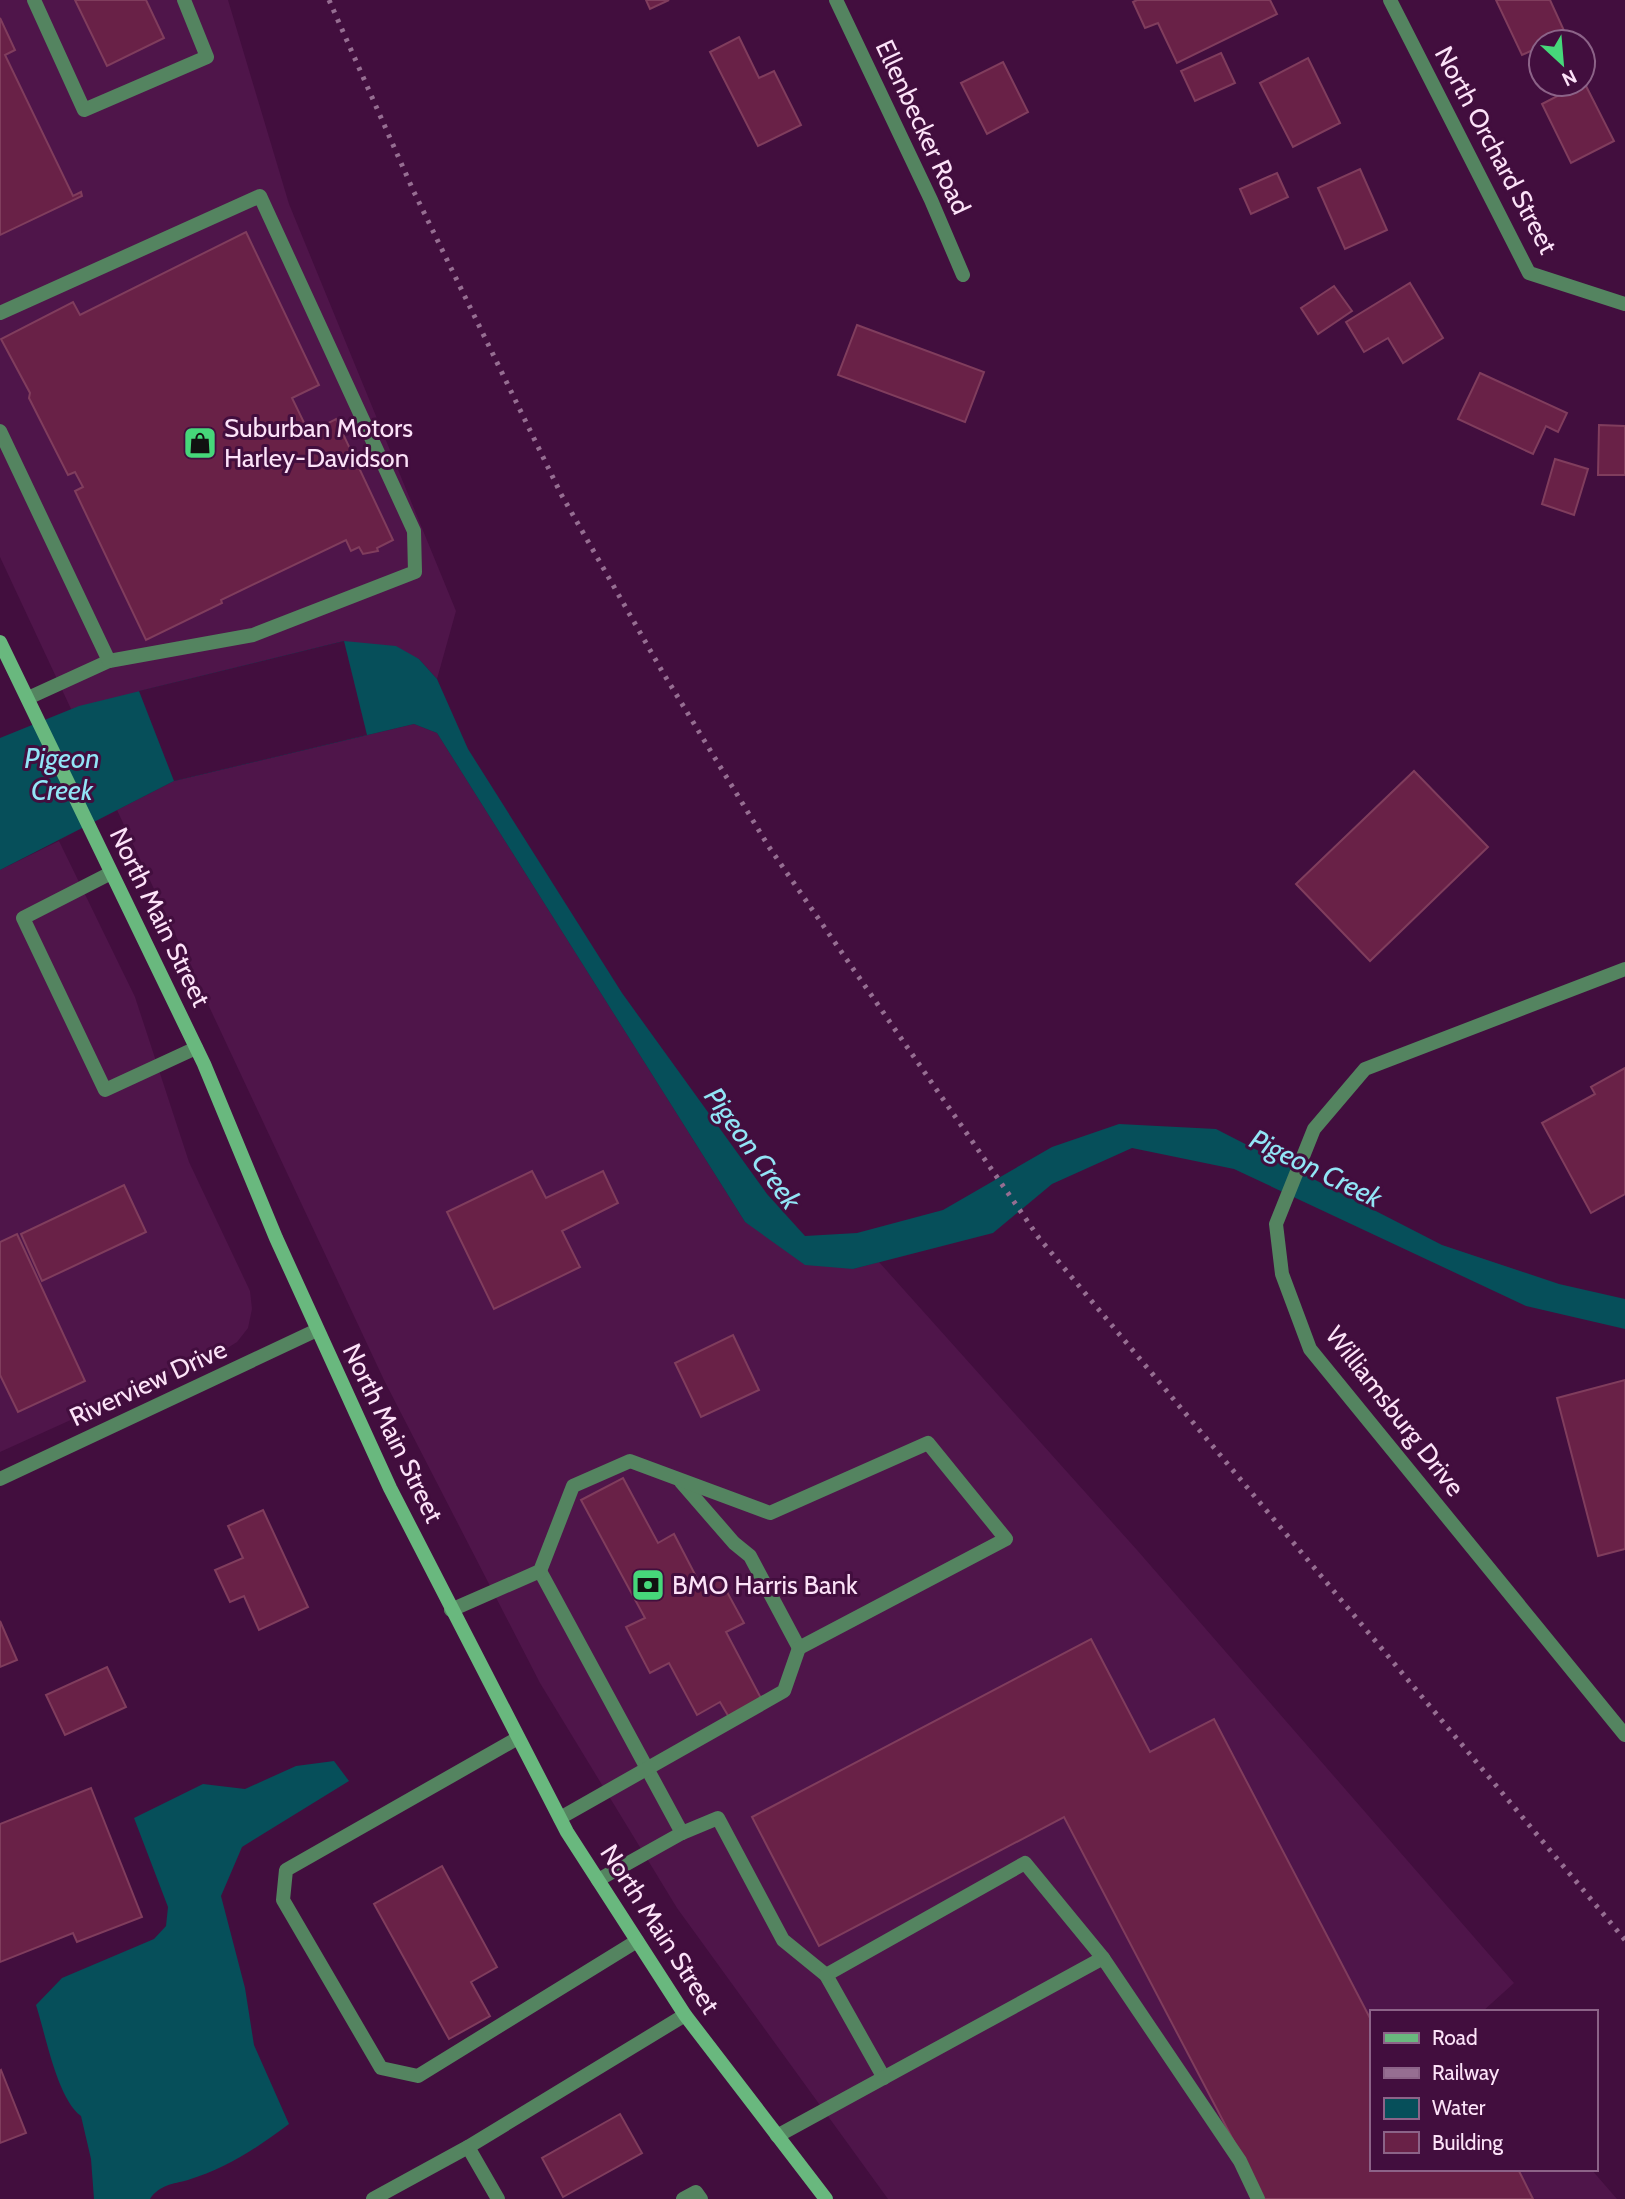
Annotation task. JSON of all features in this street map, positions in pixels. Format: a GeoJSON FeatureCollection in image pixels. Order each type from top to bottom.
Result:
{"type":"FeatureCollection","features":[{"type":"Feature","properties":{"kind":"main road","name":"North Main Street"},"geometry":{"type":"LineString","coordinates":[[0,642],[4,658],[28,698],[196,1048],[317,1330],[390,1488],[560,1818],[685,2015],[826,2199]]}},
{"type":"Feature","properties":{"kind":"street"},"geometry":{"type":"LineString","coordinates":[[34,0],[84,110],[207,57],[184,0]]}},
{"type":"Feature","properties":{"kind":"street","name":"Ellenbecker Road"},"geometry":{"type":"LineString","coordinates":[[836,0],[931,200],[963,275]]}},
{"type":"Feature","properties":{"kind":"street","name":"North Orchard Street"},"geometry":{"type":"LineString","coordinates":[[1390,0],[1529,273],[1625,304]]}},
{"type":"Feature","properties":{"kind":"street"},"geometry":{"type":"LineString","coordinates":[[0,313],[260,196],[414,531],[415,572],[253,635],[108,661],[28,698]]}},
{"type":"Feature","properties":{"kind":"street"},"geometry":{"type":"LineString","coordinates":[[0,431],[108,661]]}},
{"type":"Feature","properties":{"kind":"street"},"geometry":{"type":"LineString","coordinates":[[111,873],[23,918],[105,1090],[196,1048]]}},
{"type":"Feature","properties":{"kind":"street","name":"Williamsburg Drive"},"geometry":{"type":"LineString","coordinates":[[1625,969],[1365,1069],[1314,1129],[1276,1224],[1282,1274],[1310,1349],[1625,1735]]}},
{"type":"Feature","properties":{"kind":"street","name":"Riverview Drive"},"geometry":{"type":"LineString","coordinates":[[0,1479],[317,1330]]}},
{"type":"Feature","properties":{"kind":"street"},"geometry":{"type":"LineString","coordinates":[[451,1610],[540,1571],[573,1486],[630,1461],[770,1513],[928,1443],[1006,1539],[799,1648],[785,1690],[560,1818]]}},
{"type":"Feature","properties":{"kind":"street"},"geometry":{"type":"LineString","coordinates":[[680,1481],[734,1543],[750,1556],[799,1648]]}},
{"type":"Feature","properties":{"kind":"street"},"geometry":{"type":"LineString","coordinates":[[540,1571],[682,1833]]}},
{"type":"Feature","properties":{"kind":"street"},"geometry":{"type":"LineString","coordinates":[[518,1738],[286,1870],[283,1900],[381,2068],[418,2076],[637,1941]]}},
{"type":"Feature","properties":{"kind":"street"},"geometry":{"type":"LineString","coordinates":[[597,1880],[682,1833],[718,1818],[783,1940],[826,1975],[884,2078]]}},
{"type":"Feature","properties":{"kind":"street"},"geometry":{"type":"LineString","coordinates":[[826,1975],[1025,1863],[1103,1958],[1240,2161],[1258,2199]]}},
{"type":"Feature","properties":{"kind":"street"},"geometry":{"type":"LineString","coordinates":[[777,2136],[1103,1958]]}},
{"type":"Feature","properties":{"kind":"street"},"geometry":{"type":"LineString","coordinates":[[373,2199],[468,2147],[685,2015]]}},
{"type":"Feature","properties":{"kind":"street"},"geometry":{"type":"LineString","coordinates":[[468,2147],[498,2199]]}},
{"type":"Feature","properties":{"kind":"street"},"geometry":{"type":"LineString","coordinates":[[683,2199],[696,2192],[701,2199]]}},
{"type":"Feature","properties":{"kind":"shaded area"},"geometry":{"type":"Polygon","coordinates":[[[0,0],[228,0],[289,204],[456,611],[437,679],[419,659],[344,641],[71,709],[0,557],[0,0]]]}},
{"type":"Feature","properties":{"kind":"shaded area"},"geometry":{"type":"Polygon","coordinates":[[[414,724],[437,733],[745,1222],[853,1269],[879,1262],[1137,1550],[1514,1983],[1484,2010],[1370,2010],[1370,2171],[1593,2171],[1617,2199],[888,2199],[677,1908],[540,1683],[384,1380],[117,810],[174,781],[414,724]]]}},
{"type":"Feature","properties":{"kind":"shaded area"},"geometry":{"type":"Polygon","coordinates":[[[59,841],[135,997],[189,1162],[250,1291],[252,1309],[248,1328],[237,1342],[221,1352],[0,1452],[0,870],[59,841]]]}},
{"type":"Feature","properties":{"kind":"water","name":"Pigeon Creek"},"geometry":{"type":"Polygon","coordinates":[[[344,641],[396,646],[419,659],[437,679],[468,749],[622,993],[767,1194],[805,1236],[857,1233],[943,1210],[1052,1147],[1119,1124],[1216,1129],[1442,1245],[1559,1284],[1625,1299],[1625,1329],[1526,1306],[1234,1169],[1132,1148],[1052,1184],[993,1233],[853,1269],[805,1265],[745,1222],[437,733],[414,724],[174,781],[0,870],[0,738],[79,706],[344,641]]]}},
{"type":"Feature","properties":{"kind":"water"},"geometry":{"type":"Polygon","coordinates":[[[334,1761],[349,1781],[242,1847],[221,1896],[245,1988],[254,2045],[289,2124],[229,2163],[162,2188],[150,2199],[94,2199],[91,2159],[81,2116],[65,2095],[59,2081],[36,2005],[62,1978],[154,1939],[166,1926],[168,1907],[134,1818],[203,1784],[245,1789],[296,1766],[334,1761]]]}},
{"type":"Feature","properties":{"kind":"pier"},"geometry":{"type":"Polygon","coordinates":[[[344,641],[367,735],[174,781],[139,691],[344,641]]]}},
{"type":"Feature","properties":{"kind":"building"},"geometry":{"type":"Polygon","coordinates":[[[75,0],[146,0],[164,38],[107,66],[75,0]]]}},
{"type":"Feature","properties":{"kind":"building"},"geometry":{"type":"Polygon","coordinates":[[[646,0],[669,0],[650,9],[646,0]]]}},
{"type":"Feature","properties":{"kind":"building"},"geometry":{"type":"Polygon","coordinates":[[[1270,0],[1277,14],[1177,63],[1158,23],[1145,28],[1133,2],[1270,0]]]}},
{"type":"Feature","properties":{"kind":"building"},"geometry":{"type":"Polygon","coordinates":[[[1496,0],[1550,0],[1563,28],[1527,28],[1527,53],[1522,55],[1496,0]]]}},
{"type":"Feature","properties":{"kind":"building"},"geometry":{"type":"Polygon","coordinates":[[[0,18],[15,50],[5,55],[73,196],[81,192],[82,196],[0,235],[0,18]]]}},
{"type":"Feature","properties":{"kind":"building"},"geometry":{"type":"Polygon","coordinates":[[[739,37],[759,78],[774,71],[801,125],[758,146],[710,52],[739,37]]]}},
{"type":"Feature","properties":{"kind":"building"},"geometry":{"type":"Polygon","coordinates":[[[1221,53],[1235,83],[1195,101],[1181,71],[1221,53]]]}},
{"type":"Feature","properties":{"kind":"building"},"geometry":{"type":"Polygon","coordinates":[[[1308,58],[1340,123],[1293,147],[1260,83],[1308,58]]]}},
{"type":"Feature","properties":{"kind":"building"},"geometry":{"type":"Polygon","coordinates":[[[1003,62],[1028,112],[987,134],[961,83],[1003,62]]]}},
{"type":"Feature","properties":{"kind":"building"},"geometry":{"type":"Polygon","coordinates":[[[1553,98],[1592,98],[1614,141],[1571,163],[1542,104],[1553,98]]]}},
{"type":"Feature","properties":{"kind":"building"},"geometry":{"type":"Polygon","coordinates":[[[1360,169],[1387,230],[1345,249],[1318,188],[1360,169]]]}},
{"type":"Feature","properties":{"kind":"building"},"geometry":{"type":"Polygon","coordinates":[[[1277,173],[1288,197],[1251,214],[1240,189],[1277,173]]]}},
{"type":"Feature","properties":{"kind":"building","name":"Suburban Motors Harley-Davidson"},"geometry":{"type":"Polygon","coordinates":[[[246,232],[319,385],[292,398],[309,433],[336,419],[393,540],[377,548],[378,551],[363,554],[359,547],[351,551],[346,540],[221,600],[222,603],[146,640],[75,491],[83,487],[75,472],[68,475],[29,398],[30,393],[1,339],[73,302],[80,315],[246,232]]]}},
{"type":"Feature","properties":{"kind":"building"},"geometry":{"type":"Polygon","coordinates":[[[1410,283],[1443,338],[1403,363],[1388,338],[1364,352],[1346,322],[1410,283]]]}},
{"type":"Feature","properties":{"kind":"building"},"geometry":{"type":"Polygon","coordinates":[[[1334,286],[1352,311],[1318,334],[1301,308],[1334,286]]]}},
{"type":"Feature","properties":{"kind":"building"},"geometry":{"type":"Polygon","coordinates":[[[857,325],[984,372],[965,422],[838,375],[857,325]]]}},
{"type":"Feature","properties":{"kind":"building"},"geometry":{"type":"Polygon","coordinates":[[[1480,373],[1567,413],[1558,432],[1546,426],[1533,454],[1458,419],[1480,373]]]}},
{"type":"Feature","properties":{"kind":"building"},"geometry":{"type":"Polygon","coordinates":[[[1599,425],[1625,426],[1625,475],[1598,475],[1599,425]]]}},
{"type":"Feature","properties":{"kind":"building"},"geometry":{"type":"Polygon","coordinates":[[[1555,459],[1588,469],[1574,515],[1542,504],[1555,459]]]}},
{"type":"Feature","properties":{"kind":"building"},"geometry":{"type":"Polygon","coordinates":[[[1414,771],[1488,847],[1370,961],[1296,884],[1414,771]]]}},
{"type":"Feature","properties":{"kind":"building"},"geometry":{"type":"Polygon","coordinates":[[[1625,1068],[1625,1194],[1591,1213],[1542,1123],[1595,1094],[1591,1087],[1625,1068]]]}},
{"type":"Feature","properties":{"kind":"building"},"geometry":{"type":"Polygon","coordinates":[[[532,1171],[546,1198],[603,1171],[618,1203],[562,1231],[580,1267],[494,1309],[447,1212],[532,1171]]]}},
{"type":"Feature","properties":{"kind":"building"},"geometry":{"type":"Polygon","coordinates":[[[124,1185],[146,1232],[42,1281],[21,1234],[124,1185]]]}},
{"type":"Feature","properties":{"kind":"building"},"geometry":{"type":"Polygon","coordinates":[[[17,1234],[85,1381],[18,1412],[0,1375],[0,1242],[17,1234]]]}},
{"type":"Feature","properties":{"kind":"building"},"geometry":{"type":"Polygon","coordinates":[[[733,1335],[759,1390],[701,1417],[675,1363],[733,1335]]]}},
{"type":"Feature","properties":{"kind":"building"},"geometry":{"type":"Polygon","coordinates":[[[1625,1380],[1625,1549],[1598,1556],[1557,1398],[1625,1380]]]}},
{"type":"Feature","properties":{"kind":"building"},"geometry":{"type":"Polygon","coordinates":[[[623,1478],[658,1543],[674,1534],[702,1588],[720,1579],[744,1623],[726,1632],[763,1702],[730,1719],[720,1702],[697,1715],[669,1663],[650,1673],[626,1627],[645,1618],[581,1500],[623,1478]]]}},
{"type":"Feature","properties":{"kind":"building"},"geometry":{"type":"Polygon","coordinates":[[[263,1510],[308,1607],[259,1630],[244,1596],[230,1602],[215,1570],[243,1558],[228,1526],[263,1510]]]}},
{"type":"Feature","properties":{"kind":"building"},"geometry":{"type":"Polygon","coordinates":[[[0,1621],[17,1660],[0,1667],[0,1621]]]}},
{"type":"Feature","properties":{"kind":"building"},"geometry":{"type":"Polygon","coordinates":[[[1091,1639],[1150,1752],[1214,1719],[1370,2018],[1370,2171],[1519,2171],[1533,2199],[1264,2199],[1064,1817],[819,1946],[752,1817],[1091,1639]]]}},
{"type":"Feature","properties":{"kind":"building"},"geometry":{"type":"Polygon","coordinates":[[[107,1667],[126,1707],[65,1735],[46,1695],[107,1667]]]}},
{"type":"Feature","properties":{"kind":"building"},"geometry":{"type":"Polygon","coordinates":[[[91,1788],[142,1917],[77,1942],[73,1933],[0,1962],[0,1824],[91,1788]]]}},
{"type":"Feature","properties":{"kind":"building"},"geometry":{"type":"Polygon","coordinates":[[[442,1866],[497,1967],[471,1982],[490,2016],[449,2039],[374,1904],[442,1866]]]}},
{"type":"Feature","properties":{"kind":"building"},"geometry":{"type":"Polygon","coordinates":[[[0,2071],[26,2133],[0,2143],[0,2071]]]}},
{"type":"Feature","properties":{"kind":"building"},"geometry":{"type":"Polygon","coordinates":[[[620,2114],[642,2153],[563,2197],[542,2158],[620,2114]]]}},
{"type":"Feature","properties":{"kind":"railway"},"geometry":{"type":"LineString","coordinates":[[329,0],[413,190],[561,494],[662,671],[769,847],[1039,1238],[1625,1940]]}},
{"type":"Feature","properties":{"kind":"place","name":"Suburban Motors Harley-Davidson"},"geometry":{"type":"Point","coordinates":[200,443]}},
{"type":"Feature","properties":{"kind":"place","name":"BMO Harris Bank"},"geometry":{"type":"Point","coordinates":[648,1585]}}]}
